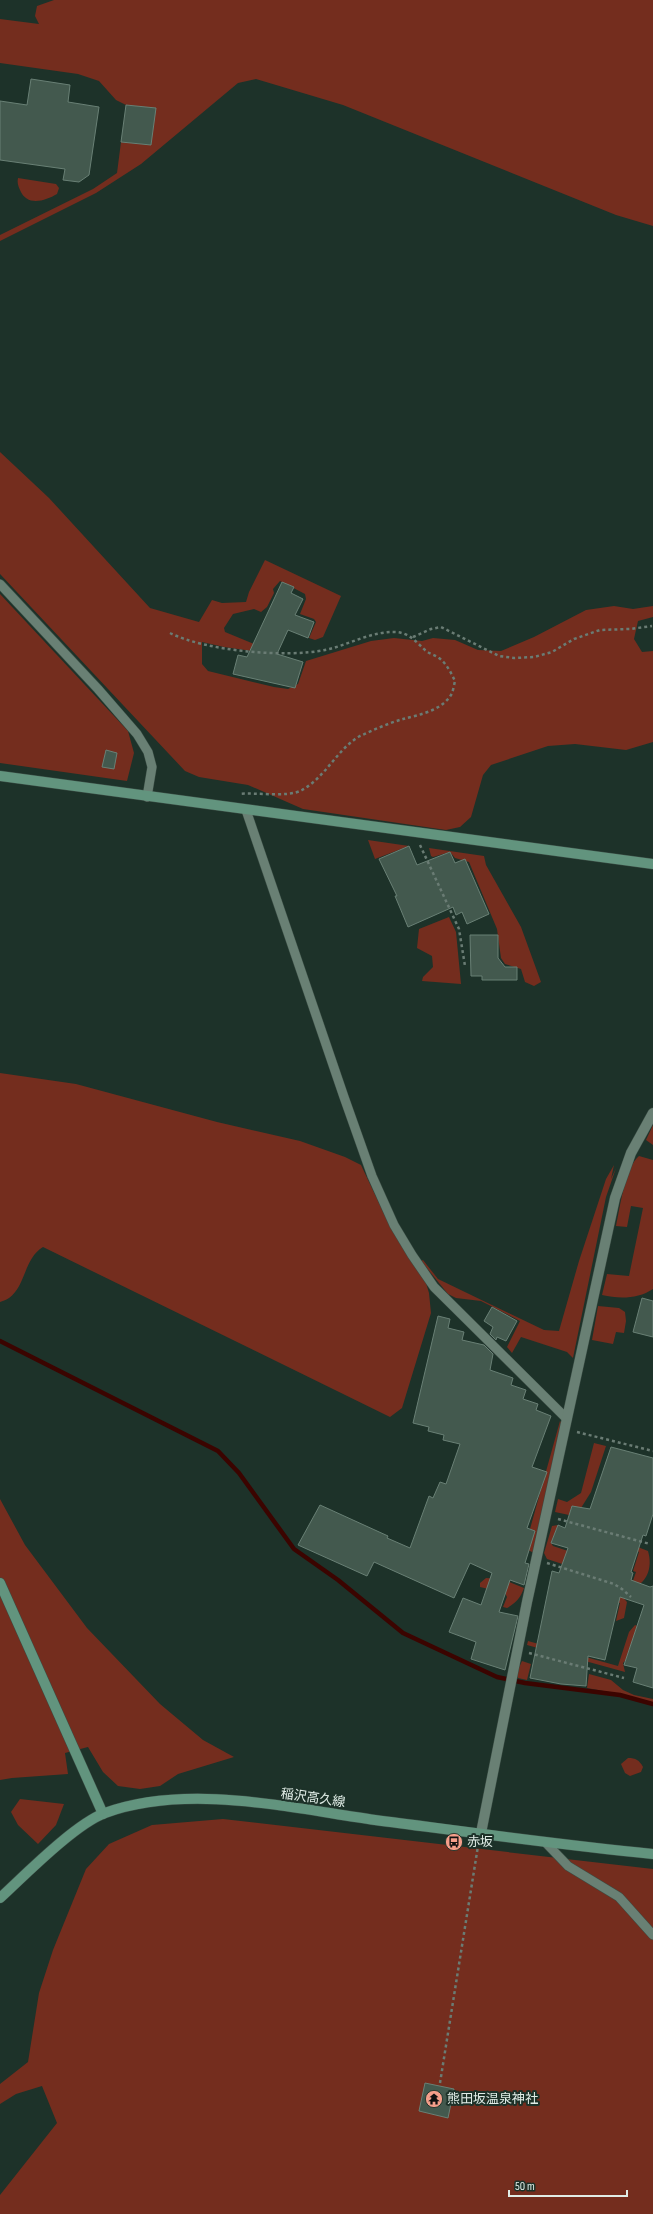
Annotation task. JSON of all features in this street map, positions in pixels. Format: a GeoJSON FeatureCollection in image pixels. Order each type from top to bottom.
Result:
{"type":"FeatureCollection","features":[{"type":"Feature","properties":{"kind":"street"},"geometry":{"type":"LineString","coordinates":[[0,776],[235,809],[653,864]]}},
{"type":"Feature","properties":{"kind":"street"},"geometry":{"type":"LineString","coordinates":[[481,1833],[536,1560],[615,1198],[631,1153],[653,1113]]}},
{"type":"Feature","properties":{"kind":"street"},"geometry":{"type":"LineString","coordinates":[[0,1584],[103,1814]]}},
{"type":"Feature","properties":{"kind":"street","name":"稲沢高久線"},"geometry":{"type":"LineString","coordinates":[[0,1898],[76,1831],[103,1814],[129,1806],[163,1802],[222,1800],[481,1833],[546,1843],[653,1854]]}},
{"type":"Feature","properties":{"kind":"lane"},"geometry":{"type":"LineString","coordinates":[[0,584],[98,689],[137,734],[148,752],[152,767],[147,797]]}},
{"type":"Feature","properties":{"kind":"lane"},"geometry":{"type":"LineString","coordinates":[[246,810],[372,1176],[394,1225],[434,1287],[566,1424]]}},
{"type":"Feature","properties":{"kind":"lane"},"geometry":{"type":"LineString","coordinates":[[546,1843],[568,1866],[619,1897],[653,1935]]}},
{"type":"Feature","properties":{"kind":"path"},"geometry":{"type":"LineString","coordinates":[[413,637],[431,629],[441,627],[499,656],[534,657],[552,652],[574,639],[600,630],[630,629],[652,626]]}},
{"type":"Feature","properties":{"kind":"path"},"geometry":{"type":"LineString","coordinates":[[170,633],[183,640],[260,654],[326,650],[368,636],[397,632],[413,637],[449,668],[455,681],[450,696],[434,710],[360,736],[347,745],[319,778],[302,791],[283,794],[236,795],[235,809]]}},
{"type":"Feature","properties":{"kind":"path"},"geometry":{"type":"LineString","coordinates":[[414,833],[459,929],[465,966]]}},
{"type":"Feature","properties":{"kind":"path"},"geometry":{"type":"LineString","coordinates":[[566,1424],[653,1452]]}},
{"type":"Feature","properties":{"kind":"path"},"geometry":{"type":"LineString","coordinates":[[546,1515],[650,1544]]}},
{"type":"Feature","properties":{"kind":"path"},"geometry":{"type":"LineString","coordinates":[[536,1560],[614,1584],[622,1588],[630,1597]]}},
{"type":"Feature","properties":{"kind":"path"},"geometry":{"type":"LineString","coordinates":[[518,1650],[624,1678]]}},
{"type":"Feature","properties":{"kind":"path"},"geometry":{"type":"LineString","coordinates":[[440,2083],[481,1833]]}},
{"type":"Feature","properties":{"kind":"shaded area"},"geometry":{"type":"Polygon","coordinates":[[[54,0],[653,0],[653,226],[616,215],[343,105],[256,79],[238,83],[141,164],[96,193],[0,241],[0,235],[93,189],[117,173],[121,142],[151,145],[155,108],[126,105],[116,100],[99,81],[78,74],[0,63],[0,19],[39,24],[35,16],[37,6],[54,0]]]}},
{"type":"Feature","properties":{"kind":"shaded area"},"geometry":{"type":"Polygon","coordinates":[[[18,178],[56,184],[59,188],[57,194],[52,197],[32,201],[23,195],[18,186],[18,178]]]}},
{"type":"Feature","properties":{"kind":"shaded area"},"geometry":{"type":"Polygon","coordinates":[[[0,452],[49,498],[150,608],[199,622],[212,600],[222,603],[246,602],[249,592],[265,560],[341,596],[323,637],[315,640],[309,638],[316,622],[314,619],[300,614],[306,599],[305,594],[280,581],[273,589],[274,593],[267,607],[261,612],[254,609],[233,614],[224,628],[225,632],[254,644],[252,651],[202,642],[202,664],[208,671],[274,687],[288,689],[298,684],[306,661],[371,641],[394,638],[422,641],[433,638],[455,640],[478,650],[501,651],[534,637],[586,610],[614,606],[633,609],[653,606],[653,617],[638,621],[634,639],[642,652],[653,651],[653,742],[626,750],[575,744],[548,746],[491,765],[483,775],[471,817],[460,827],[446,830],[303,809],[248,785],[199,777],[185,771],[0,574],[0,452]]]}},
{"type":"Feature","properties":{"kind":"shaded area"},"geometry":{"type":"Polygon","coordinates":[[[0,594],[128,731],[134,753],[127,781],[0,763],[0,594]]]}},
{"type":"Feature","properties":{"kind":"shaded area"},"geometry":{"type":"Polygon","coordinates":[[[368,840],[409,846],[375,859],[368,840]]]}},
{"type":"Feature","properties":{"kind":"shaded area"},"geometry":{"type":"Polygon","coordinates":[[[429,848],[484,856],[486,865],[521,927],[541,982],[534,986],[525,982],[521,969],[505,964],[501,958],[497,929],[469,862],[455,858],[450,852],[433,857],[431,856],[429,848]]]}},
{"type":"Feature","properties":{"kind":"shaded area"},"geometry":{"type":"Polygon","coordinates":[[[449,917],[456,932],[461,984],[422,981],[423,977],[433,967],[432,956],[417,948],[419,929],[449,917]]]}},
{"type":"Feature","properties":{"kind":"shaded area"},"geometry":{"type":"Polygon","coordinates":[[[0,1073],[76,1084],[217,1122],[300,1141],[345,1157],[361,1165],[390,1226],[426,1283],[429,1293],[431,1313],[402,1408],[390,1417],[43,1247],[31,1260],[20,1285],[15,1292],[9,1298],[0,1302],[0,1073]]]}},
{"type":"Feature","properties":{"kind":"shaded area"},"geometry":{"type":"Polygon","coordinates":[[[653,1125],[653,1145],[646,1140],[653,1125]]]}},
{"type":"Feature","properties":{"kind":"shaded area"},"geometry":{"type":"Polygon","coordinates":[[[639,1156],[653,1160],[653,1289],[641,1295],[628,1297],[602,1295],[607,1274],[629,1276],[643,1208],[631,1206],[627,1227],[616,1226],[627,1178],[634,1161],[639,1156]]]}},
{"type":"Feature","properties":{"kind":"shaded area"},"geometry":{"type":"Polygon","coordinates":[[[614,1165],[611,1179],[616,1168],[606,1197],[573,1358],[567,1352],[521,1337],[512,1353],[507,1347],[520,1321],[481,1301],[456,1298],[448,1294],[421,1261],[423,1260],[438,1279],[544,1330],[559,1331],[579,1261],[606,1179],[614,1165]]]}},
{"type":"Feature","properties":{"kind":"shaded area"},"geometry":{"type":"Polygon","coordinates":[[[598,1306],[619,1308],[625,1312],[626,1321],[624,1333],[616,1332],[613,1344],[592,1340],[598,1306]]]}},
{"type":"Feature","properties":{"kind":"shaded area"},"geometry":{"type":"Polygon","coordinates":[[[560,1421],[562,1424],[534,1553],[528,1550],[535,1531],[530,1529],[560,1421]]]}},
{"type":"Feature","properties":{"kind":"shaded area"},"geometry":{"type":"Polygon","coordinates":[[[594,1443],[606,1446],[591,1492],[581,1508],[572,1506],[569,1515],[555,1512],[558,1499],[567,1502],[581,1493],[594,1443]]]}},
{"type":"Feature","properties":{"kind":"shaded area"},"geometry":{"type":"Polygon","coordinates":[[[0,1499],[25,1545],[87,1628],[160,1704],[203,1740],[234,1757],[178,1774],[160,1786],[140,1789],[118,1786],[103,1772],[88,1747],[65,1753],[68,1774],[0,1780],[0,1499]]]}},
{"type":"Feature","properties":{"kind":"shaded area"},"geometry":{"type":"Polygon","coordinates":[[[558,1525],[551,1543],[553,1546],[595,1560],[590,1573],[547,1559],[544,1553],[552,1526],[558,1525]]]}},
{"type":"Feature","properties":{"kind":"shaded area"},"geometry":{"type":"Polygon","coordinates":[[[630,1544],[648,1551],[650,1563],[647,1574],[641,1583],[630,1589],[636,1572],[633,1571],[639,1552],[629,1548],[630,1544]]]}},
{"type":"Feature","properties":{"kind":"shaded area"},"geometry":{"type":"Polygon","coordinates":[[[486,1578],[502,1579],[524,1588],[516,1602],[507,1608],[503,1607],[507,1597],[505,1593],[480,1587],[480,1583],[486,1578]]]}},
{"type":"Feature","properties":{"kind":"shaded area"},"geometry":{"type":"Polygon","coordinates":[[[618,1592],[627,1602],[624,1618],[616,1621],[620,1603],[581,1595],[618,1592]]]}},
{"type":"Feature","properties":{"kind":"shaded area"},"geometry":{"type":"Polygon","coordinates":[[[635,1625],[653,1632],[623,1663],[625,1672],[527,1645],[528,1641],[618,1666],[629,1632],[635,1625]]]}},
{"type":"Feature","properties":{"kind":"shaded area"},"geometry":{"type":"Polygon","coordinates":[[[522,1661],[531,1664],[527,1680],[518,1678],[516,1674],[522,1661]]]}},
{"type":"Feature","properties":{"kind":"shaded area"},"geometry":{"type":"Polygon","coordinates":[[[589,1674],[611,1680],[623,1690],[634,1695],[653,1699],[653,1703],[620,1694],[587,1688],[589,1674]]]}},
{"type":"Feature","properties":{"kind":"shaded area"},"geometry":{"type":"Polygon","coordinates":[[[628,1758],[635,1759],[640,1763],[643,1767],[641,1772],[630,1776],[625,1773],[621,1764],[628,1758]]]}},
{"type":"Feature","properties":{"kind":"shaded area"},"geometry":{"type":"Polygon","coordinates":[[[20,1799],[64,1804],[56,1825],[38,1844],[18,1825],[11,1812],[20,1799]]]}},
{"type":"Feature","properties":{"kind":"shaded area"},"geometry":{"type":"Polygon","coordinates":[[[223,1819],[653,1869],[653,2214],[0,2214],[0,2195],[57,2123],[42,2086],[16,2094],[0,2104],[0,2084],[28,2062],[39,1993],[53,1950],[86,1869],[109,1844],[152,1825],[223,1819]]]}},
{"type":"Feature","properties":{"kind":"building"},"geometry":{"type":"Polygon","coordinates":[[[31,79],[70,85],[68,102],[99,107],[89,175],[79,182],[63,180],[65,169],[0,160],[0,101],[27,105],[31,79]]]}},
{"type":"Feature","properties":{"kind":"building"},"geometry":{"type":"Polygon","coordinates":[[[126,105],[156,108],[151,145],[121,142],[126,105]]]}},
{"type":"Feature","properties":{"kind":"building"},"geometry":{"type":"Polygon","coordinates":[[[282,582],[294,587],[291,593],[303,599],[295,615],[314,622],[308,638],[288,630],[277,654],[303,662],[295,688],[233,674],[238,655],[247,657],[282,582]]]}},
{"type":"Feature","properties":{"kind":"building"},"geometry":{"type":"Polygon","coordinates":[[[106,750],[117,753],[114,769],[102,767],[106,750]]]}},
{"type":"Feature","properties":{"kind":"building"},"geometry":{"type":"Polygon","coordinates":[[[409,846],[417,865],[450,852],[455,863],[465,859],[489,914],[467,924],[462,912],[456,915],[453,907],[408,927],[395,896],[397,896],[379,859],[409,846]]]}},
{"type":"Feature","properties":{"kind":"building"},"geometry":{"type":"Polygon","coordinates":[[[470,935],[498,935],[498,958],[505,967],[517,967],[517,980],[482,980],[482,976],[471,976],[470,935]]]}},
{"type":"Feature","properties":{"kind":"building"},"geometry":{"type":"Polygon","coordinates":[[[642,1298],[653,1301],[653,1337],[633,1332],[642,1298]]]}},
{"type":"Feature","properties":{"kind":"building"},"geometry":{"type":"Polygon","coordinates":[[[492,1307],[517,1321],[506,1341],[497,1337],[496,1340],[490,1334],[493,1327],[484,1321],[492,1307]]]}},
{"type":"Feature","properties":{"kind":"building"},"geometry":{"type":"Polygon","coordinates":[[[438,1316],[450,1319],[448,1328],[464,1332],[462,1340],[484,1345],[493,1354],[490,1370],[513,1378],[511,1385],[526,1390],[523,1399],[538,1404],[536,1410],[551,1416],[532,1467],[547,1472],[527,1528],[535,1531],[525,1563],[529,1564],[524,1585],[510,1580],[499,1612],[518,1616],[505,1670],[471,1659],[476,1642],[449,1632],[463,1598],[481,1605],[492,1573],[470,1563],[454,1598],[374,1562],[367,1576],[298,1545],[320,1505],[388,1536],[387,1538],[410,1548],[429,1496],[433,1498],[440,1482],[446,1484],[460,1444],[443,1440],[444,1435],[428,1431],[429,1427],[413,1423],[438,1316]]]}},
{"type":"Feature","properties":{"kind":"building"},"geometry":{"type":"Polygon","coordinates":[[[611,1447],[653,1458],[653,1514],[646,1536],[643,1535],[631,1572],[633,1573],[631,1580],[650,1587],[653,1586],[653,1688],[633,1682],[637,1668],[624,1665],[644,1605],[620,1597],[605,1660],[588,1656],[586,1686],[561,1684],[530,1678],[552,1571],[559,1573],[568,1548],[551,1543],[558,1525],[565,1528],[572,1506],[590,1509],[611,1447]]]}},
{"type":"Feature","properties":{"kind":"building"},"geometry":{"type":"Polygon","coordinates":[[[425,2083],[454,2089],[448,2118],[419,2111],[425,2083]]]}},
{"type":"Feature","properties":{"kind":"waterway"},"geometry":{"type":"LineString","coordinates":[[0,1341],[218,1451],[239,1473],[294,1549],[338,1580],[403,1633],[497,1677],[525,1683],[620,1695],[653,1704]]}},
{"type":"Feature","properties":{"kind":"place","name":"赤坂"},"geometry":{"type":"Point","coordinates":[454,1842]}},
{"type":"Feature","properties":{"kind":"place","name":"熊田坂温泉神社"},"geometry":{"type":"Point","coordinates":[434,2099]}}]}
